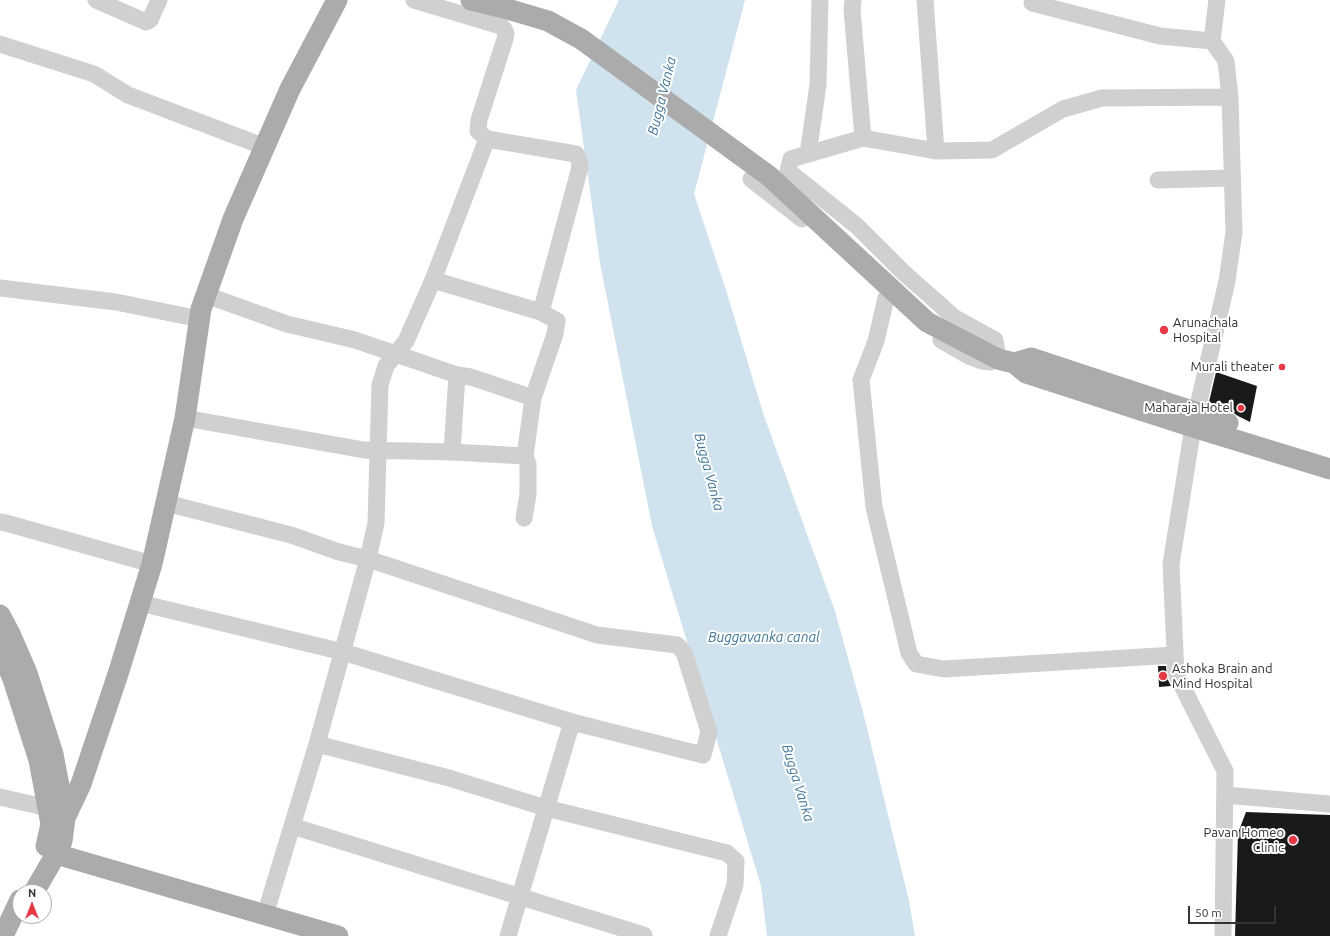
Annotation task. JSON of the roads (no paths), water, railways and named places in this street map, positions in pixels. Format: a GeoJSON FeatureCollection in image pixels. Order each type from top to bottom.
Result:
{"type":"FeatureCollection","features":[{"type":"Feature","properties":{"kind":"main road"},"geometry":{"type":"LineString","coordinates":[[28,884],[48,842],[52,824],[57,813],[86,769],[118,674],[152,564],[185,418],[200,319],[206,295],[233,219],[290,89],[337,0]]}},
{"type":"Feature","properties":{"kind":"main road"},"geometry":{"type":"LineString","coordinates":[[471,0],[548,21],[581,39],[760,177],[927,322],[1006,361],[1026,373],[1194,420],[1330,455]]}},
{"type":"Feature","properties":{"kind":"main road"},"geometry":{"type":"LineString","coordinates":[[1194,420],[1330,469]]}},
{"type":"Feature","properties":{"kind":"main road"},"geometry":{"type":"LineString","coordinates":[[0,615],[27,673],[53,754],[57,813],[62,841],[38,884]]}},
{"type":"Feature","properties":{"kind":"main road"},"geometry":{"type":"LineString","coordinates":[[0,648],[13,679],[57,813]]}},
{"type":"Feature","properties":{"kind":"main road"},"geometry":{"type":"LineString","coordinates":[[52,860],[264,915],[338,936]]}},
{"type":"Feature","properties":{"kind":"main road"},"geometry":{"type":"LineString","coordinates":[[52,860],[286,936]]}},
{"type":"Feature","properties":{"kind":"main road"},"geometry":{"type":"LineString","coordinates":[[4,936],[12,918]]}},
{"type":"Feature","properties":{"kind":"main road"},"geometry":{"type":"LineString","coordinates":[[4,936],[13,924]]}},
{"type":"Feature","properties":{"kind":"street"},"geometry":{"type":"LineString","coordinates":[[96,0],[146,22],[150,20],[159,0]]}},
{"type":"Feature","properties":{"kind":"street"},"geometry":{"type":"LineString","coordinates":[[414,0],[500,26],[506,33],[479,120],[478,131],[487,139],[576,154],[578,158],[580,164],[541,312]]}},
{"type":"Feature","properties":{"kind":"street"},"geometry":{"type":"LineString","coordinates":[[808,154],[818,85],[820,0]]}},
{"type":"Feature","properties":{"kind":"street"},"geometry":{"type":"LineString","coordinates":[[853,0],[852,10],[863,138]]}},
{"type":"Feature","properties":{"kind":"street"},"geometry":{"type":"LineString","coordinates":[[924,0],[936,151]]}},
{"type":"Feature","properties":{"kind":"street"},"geometry":{"type":"LineString","coordinates":[[1033,0],[1032,2],[1160,36],[1212,40]]}},
{"type":"Feature","properties":{"kind":"street"},"geometry":{"type":"LineString","coordinates":[[1217,0],[1212,40],[1226,61],[1230,97],[1234,232],[1227,281],[1194,420],[1171,564],[1176,674],[1225,771],[1223,936]]}},
{"type":"Feature","properties":{"kind":"street"},"geometry":{"type":"LineString","coordinates":[[0,44],[94,74],[128,96],[265,147]]}},
{"type":"Feature","properties":{"kind":"street"},"geometry":{"type":"LineString","coordinates":[[760,177],[886,298],[918,326],[968,356],[982,361],[1006,361],[995,340],[955,318],[903,272],[857,226],[788,172],[791,159],[863,138],[936,151],[992,150],[1063,109],[1102,98],[1230,97]]}},
{"type":"Feature","properties":{"kind":"street"},"geometry":{"type":"LineString","coordinates":[[264,915],[318,744],[368,559],[376,523],[380,385],[386,366],[406,341],[432,280],[487,139]]}},
{"type":"Feature","properties":{"kind":"street"},"geometry":{"type":"LineString","coordinates":[[1158,180],[1232,178]]}},
{"type":"Feature","properties":{"kind":"street"},"geometry":{"type":"LineString","coordinates":[[432,280],[541,312],[557,321],[555,334],[533,398],[525,456],[528,464],[528,494],[524,518]]}},
{"type":"Feature","properties":{"kind":"street"},"geometry":{"type":"LineString","coordinates":[[0,288],[116,302],[200,319]]}},
{"type":"Feature","properties":{"kind":"street"},"geometry":{"type":"LineString","coordinates":[[206,295],[287,324],[355,340],[457,375],[471,377],[533,398]]}},
{"type":"Feature","properties":{"kind":"street"},"geometry":{"type":"LineString","coordinates":[[886,298],[876,341],[861,380],[874,507],[909,653],[916,664],[944,670],[1175,656]]}},
{"type":"Feature","properties":{"kind":"street"},"geometry":{"type":"LineString","coordinates":[[452,452],[457,375]]}},
{"type":"Feature","properties":{"kind":"street"},"geometry":{"type":"LineString","coordinates":[[185,418],[364,450],[452,452],[525,456]]}},
{"type":"Feature","properties":{"kind":"street"},"geometry":{"type":"LineString","coordinates":[[140,603],[343,652],[572,722],[702,755],[709,732],[684,652],[677,645],[597,635],[368,559],[339,552],[291,535],[166,504]]}},
{"type":"Feature","properties":{"kind":"street"},"geometry":{"type":"LineString","coordinates":[[0,522],[152,564]]}},
{"type":"Feature","properties":{"kind":"street"},"geometry":{"type":"LineString","coordinates":[[508,936],[572,722]]}},
{"type":"Feature","properties":{"kind":"street"},"geometry":{"type":"LineString","coordinates":[[318,744],[449,778],[546,808],[727,853],[736,861],[735,885],[718,936]]}},
{"type":"Feature","properties":{"kind":"street"},"geometry":{"type":"LineString","coordinates":[[1225,795],[1330,804]]}},
{"type":"Feature","properties":{"kind":"street"},"geometry":{"type":"LineString","coordinates":[[0,797],[57,813]]}},
{"type":"Feature","properties":{"kind":"street"},"geometry":{"type":"LineString","coordinates":[[292,826],[644,935]]}},
{"type":"Feature","properties":{"kind":"water","name":"Buggavanka canal"},"geometry":{"type":"Polygon","coordinates":[[[619,0],[745,0],[694,194],[726,290],[763,413],[835,611],[864,716],[909,901],[915,936],[767,936],[761,886],[652,526],[600,263],[576,90],[619,0]]]}},
{"type":"Feature","properties":{"kind":"place","name":"Arunachala Hospital"},"geometry":{"type":"Point","coordinates":[1164,330]}},
{"type":"Feature","properties":{"kind":"place","name":"Murali theater"},"geometry":{"type":"Point","coordinates":[1282,367]}},
{"type":"Feature","properties":{"kind":"place","name":"Maharaja Hotel"},"geometry":{"type":"Point","coordinates":[1241,408]}},
{"type":"Feature","properties":{"kind":"place","name":"Ashoka Brain and Mind Hospital"},"geometry":{"type":"Point","coordinates":[1163,676]}},
{"type":"Feature","properties":{"kind":"place","name":"Pavan Homeo Clinic"},"geometry":{"type":"Point","coordinates":[1293,840]}},
{"type":"Feature","properties":{"kind":"water label","name":"Bugga Vanka"},"geometry":{"type":"Point","coordinates":[662,96]}},
{"type":"Feature","properties":{"kind":"water label","name":"Bugga Vanka"},"geometry":{"type":"Point","coordinates":[709,472]}},
{"type":"Feature","properties":{"kind":"water label","name":"Bugga Vanka"},"geometry":{"type":"Point","coordinates":[798,783]}}]}
